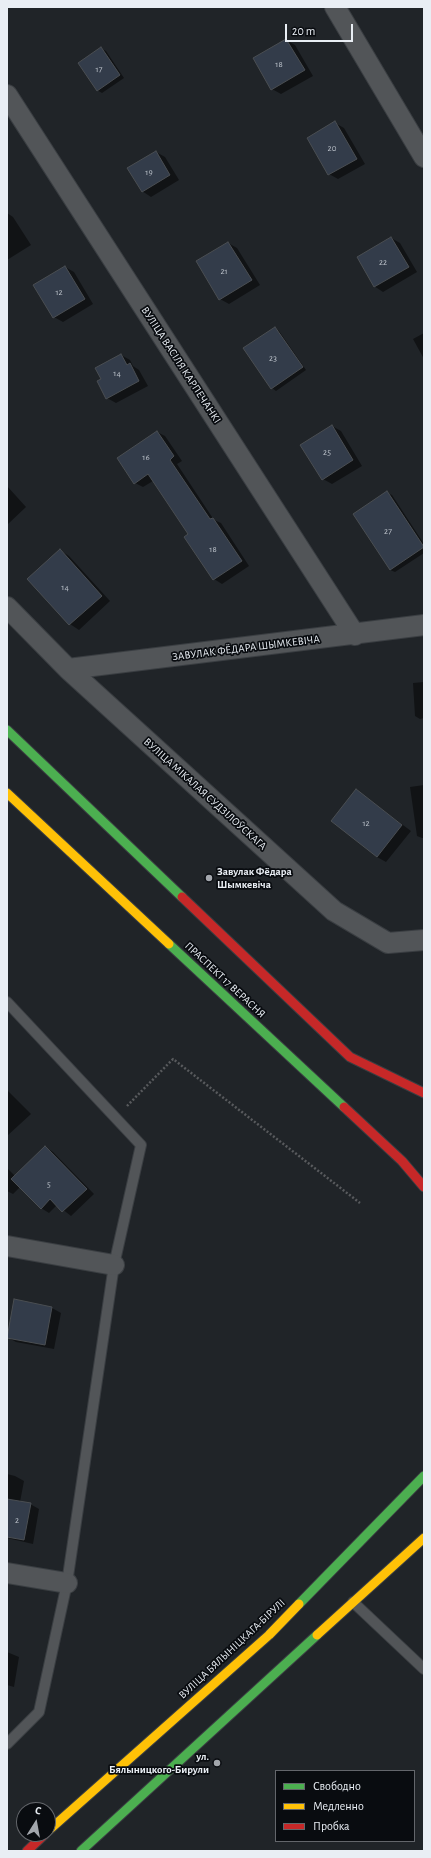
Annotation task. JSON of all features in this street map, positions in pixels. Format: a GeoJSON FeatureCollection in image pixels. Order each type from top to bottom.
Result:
{"type":"FeatureCollection","features":[{"type":"Feature","properties":{"kind":"main road"},"geometry":{"type":"LineString","coordinates":[[7,730],[350,1057],[424,1092]]}},
{"type":"Feature","properties":{"kind":"main road","name":"ПРАСПЕКТ 17 ВЕРАСНЯ"},"geometry":{"type":"LineString","coordinates":[[7,793],[402,1161],[424,1187]]}},
{"type":"Feature","properties":{"kind":"main road","name":"ВУЛІЦА БЯЛЫНІЦКАГА-БІРУЛІ"},"geometry":{"type":"LineString","coordinates":[[56,1824],[269,1635],[424,1476]]}},
{"type":"Feature","properties":{"kind":"main road"},"geometry":{"type":"LineString","coordinates":[[81,1851],[424,1538]]}},
{"type":"Feature","properties":{"kind":"main road"},"geometry":{"type":"LineString","coordinates":[[27,1851],[37,1842]]}},
{"type":"Feature","properties":{"kind":"street"},"geometry":{"type":"LineString","coordinates":[[335,7],[424,157]]}},
{"type":"Feature","properties":{"kind":"street","name":"ВУЛІЦА ВАСІЛЯ КАРПЕЧАНКІ"},"geometry":{"type":"LineString","coordinates":[[7,95],[355,635]]}},
{"type":"Feature","properties":{"kind":"street","name":"ВУЛІЦА МІКАЛАЯ СУДЗІЛОЎСКАГА"},"geometry":{"type":"LineString","coordinates":[[7,607],[68,669],[334,911],[388,944],[424,940]]}},
{"type":"Feature","properties":{"kind":"street","name":"ЗАВУЛАК ФЁДАРА ШЫМКЕВІЧА"},"geometry":{"type":"LineString","coordinates":[[68,669],[355,635],[424,625]]}},
{"type":"Feature","properties":{"kind":"street"},"geometry":{"type":"LineString","coordinates":[[7,1246],[114,1265]]}},
{"type":"Feature","properties":{"kind":"street"},"geometry":{"type":"LineString","coordinates":[[7,1573],[67,1584]]}},
{"type":"Feature","properties":{"kind":"lane"},"geometry":{"type":"LineString","coordinates":[[7,1002],[141,1145],[114,1265],[67,1584],[39,1712],[7,1744]]}},
{"type":"Feature","properties":{"kind":"lane"},"geometry":{"type":"LineString","coordinates":[[353,1602],[424,1669]]}},
{"type":"Feature","properties":{"kind":"path"},"geometry":{"type":"LineString","coordinates":[[116,1118],[173,1060],[360,1203]]}},
{"type":"Feature","properties":{"kind":"building"},"geometry":{"type":"Polygon","coordinates":[[[286,39],[305,70],[271,90],[253,58],[286,39]]]}},
{"type":"Feature","properties":{"kind":"building"},"geometry":{"type":"Polygon","coordinates":[[[101,47],[120,75],[97,91],[78,63],[101,47]]]}},
{"type":"Feature","properties":{"kind":"building"},"geometry":{"type":"Polygon","coordinates":[[[335,121],[357,159],[328,175],[307,138],[335,121]]]}},
{"type":"Feature","properties":{"kind":"building"},"geometry":{"type":"Polygon","coordinates":[[[156,151],[170,175],[142,192],[127,168],[156,151]]]}},
{"type":"Feature","properties":{"kind":"building"},"geometry":{"type":"Polygon","coordinates":[[[391,237],[409,267],[374,287],[357,257],[391,237]]]}},
{"type":"Feature","properties":{"kind":"building"},"geometry":{"type":"Polygon","coordinates":[[[228,242],[252,280],[219,300],[196,261],[228,242]]]}},
{"type":"Feature","properties":{"kind":"building"},"geometry":{"type":"Polygon","coordinates":[[[65,266],[85,299],[53,318],[33,285],[65,266]]]}},
{"type":"Feature","properties":{"kind":"building"},"geometry":{"type":"Polygon","coordinates":[[[275,327],[303,367],[271,389],[243,348],[275,327]]]}},
{"type":"Feature","properties":{"kind":"building"},"geometry":{"type":"Polygon","coordinates":[[[121,354],[127,365],[130,363],[139,381],[106,399],[97,381],[101,379],[95,368],[121,354]]]}},
{"type":"Feature","properties":{"kind":"building"},"geometry":{"type":"Polygon","coordinates":[[[332,425],[353,460],[322,480],[300,445],[332,425]]]}},
{"type":"Feature","properties":{"kind":"building"},"geometry":{"type":"Polygon","coordinates":[[[157,431],[174,456],[170,460],[210,519],[213,518],[242,561],[213,580],[184,537],[188,534],[148,474],[134,484],[117,458],[157,431]]]}},
{"type":"Feature","properties":{"kind":"building"},"geometry":{"type":"Polygon","coordinates":[[[387,491],[424,547],[390,570],[353,514],[387,491]]]}},
{"type":"Feature","properties":{"kind":"building"},"geometry":{"type":"Polygon","coordinates":[[[60,549],[102,596],[69,625],[27,579],[60,549]]]}},
{"type":"Feature","properties":{"kind":"building"},"geometry":{"type":"Polygon","coordinates":[[[356,789],[402,825],[377,857],[331,821],[356,789]]]}},
{"type":"Feature","properties":{"kind":"building"},"geometry":{"type":"Polygon","coordinates":[[[45,1146],[87,1189],[62,1212],[50,1199],[41,1209],[11,1179],[45,1146]]]}},
{"type":"Feature","properties":{"kind":"building"},"geometry":{"type":"Polygon","coordinates":[[[14,1299],[52,1307],[45,1345],[7,1338],[14,1299]]]}},
{"type":"Feature","properties":{"kind":"building"},"geometry":{"type":"Polygon","coordinates":[[[7,1499],[31,1503],[24,1540],[7,1537],[7,1499]]]}},
{"type":"Feature","properties":{"kind":"traffic: fast"},"geometry":{"type":"LineString","coordinates":[[7,730],[182,897]]}},
{"type":"Feature","properties":{"kind":"traffic: fast"},"geometry":{"type":"LineString","coordinates":[[169,944],[344,1107]]}},
{"type":"Feature","properties":{"kind":"traffic: fast"},"geometry":{"type":"LineString","coordinates":[[299,1604],[424,1476]]}},
{"type":"Feature","properties":{"kind":"traffic: fast"},"geometry":{"type":"LineString","coordinates":[[81,1851],[317,1635]]}},
{"type":"Feature","properties":{"kind":"traffic: slow"},"geometry":{"type":"LineString","coordinates":[[7,793],[169,944]]}},
{"type":"Feature","properties":{"kind":"traffic: slow"},"geometry":{"type":"LineString","coordinates":[[317,1635],[424,1538]]}},
{"type":"Feature","properties":{"kind":"traffic: slow"},"geometry":{"type":"LineString","coordinates":[[56,1824],[269,1635],[299,1604]]}},
{"type":"Feature","properties":{"kind":"traffic: jam"},"geometry":{"type":"LineString","coordinates":[[182,897],[350,1057],[424,1093]]}},
{"type":"Feature","properties":{"kind":"traffic: jam"},"geometry":{"type":"LineString","coordinates":[[344,1107],[402,1161],[424,1187]]}},
{"type":"Feature","properties":{"kind":"traffic: jam"},"geometry":{"type":"LineString","coordinates":[[27,1851],[37,1842]]}},
{"type":"Feature","properties":{"kind":"place","name":"Завулак Фёдара Шымкевіча"},"geometry":{"type":"Point","coordinates":[209,878]}},
{"type":"Feature","properties":{"kind":"place","name":"ул. Бялыницкого-Бирули"},"geometry":{"type":"Point","coordinates":[217,1763]}}]}
